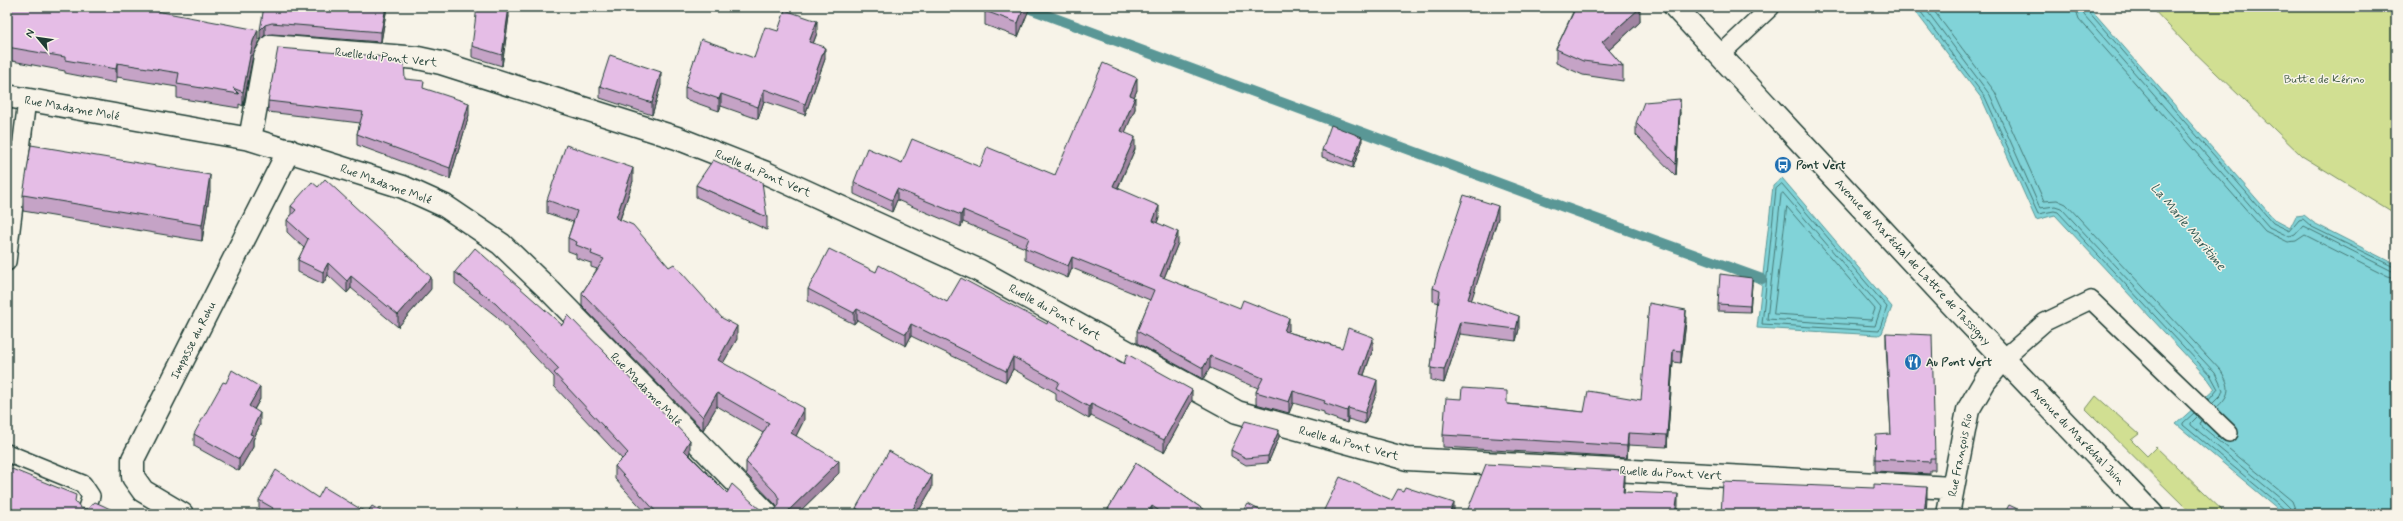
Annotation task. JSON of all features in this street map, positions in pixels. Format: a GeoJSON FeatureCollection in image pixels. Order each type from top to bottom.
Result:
{"type":"FeatureCollection","features":[{"type":"Feature","properties":{"kind":"street","name":"Avenue du Maréchal de Lattre de Tassigny"},"geometry":{"type":"LineString","coordinates":[[1675,7],[2004,358]]}},
{"type":"Feature","properties":{"kind":"street","name":"Ruelle du Pont Vert"},"geometry":{"type":"LineString","coordinates":[[250,139],[265,57],[271,46],[418,58],[441,63],[677,138],[766,173],[978,270],[1237,412],[1408,459],[1953,488]]}},
{"type":"Feature","properties":{"kind":"street","name":"Rue Madame Molé"},"geometry":{"type":"LineString","coordinates":[[17,98],[250,139],[403,187],[445,206],[501,244],[549,290],[766,514]]}},
{"type":"Feature","properties":{"kind":"street","name":"Impasse du Rohu"},"geometry":{"type":"LineString","coordinates":[[182,514],[143,491],[133,477],[133,458],[289,150]]}},
{"type":"Feature","properties":{"kind":"street","name":"Rue François Rio"},"geometry":{"type":"LineString","coordinates":[[1948,514],[1968,410],[1985,381],[2004,358]]}},
{"type":"Feature","properties":{"kind":"street","name":"Avenue du Maréchal Juin"},"geometry":{"type":"LineString","coordinates":[[2004,358],[2152,514]]}},
{"type":"Feature","properties":{"kind":"lane"},"geometry":{"type":"LineString","coordinates":[[1720,55],[1771,7]]}},
{"type":"Feature","properties":{"kind":"lane"},"geometry":{"type":"LineString","coordinates":[[7,262],[17,98]]}},
{"type":"Feature","properties":{"kind":"lane"},"geometry":{"type":"LineString","coordinates":[[2004,358],[2045,322],[2091,300],[2229,433]]}},
{"type":"Feature","properties":{"kind":"lane"},"geometry":{"type":"LineString","coordinates":[[7,453],[83,484],[91,496],[85,514]]}},
{"type":"Feature","properties":{"kind":"green space","name":"Butte de Kérino"},"geometry":{"type":"Polygon","coordinates":[[[2151,7],[2396,7],[2396,214],[2302,156],[2185,43],[2151,7]]]}},
{"type":"Feature","properties":{"kind":"green space"},"geometry":{"type":"Polygon","coordinates":[[[2096,396],[2139,434],[2131,440],[2147,456],[2156,447],[2226,514],[2192,514],[2086,409],[2096,396]]]}},
{"type":"Feature","properties":{"kind":"water","name":"La Marle Maritime"},"geometry":{"type":"Polygon","coordinates":[[[1912,7],[2089,7],[2275,220],[2290,228],[2296,216],[2304,215],[2314,223],[2396,265],[2396,514],[2284,514],[2176,424],[2215,389],[2208,379],[2055,215],[2036,220],[1982,99],[1912,7]]]}},
{"type":"Feature","properties":{"kind":"water"},"geometry":{"type":"Polygon","coordinates":[[[1782,178],[1892,307],[1882,333],[1879,335],[1757,328],[1773,186],[1782,178]]]}},
{"type":"Feature","properties":{"kind":"building"},"geometry":{"type":"Polygon","coordinates":[[[7,7],[135,7],[258,30],[253,41],[243,92],[233,88],[239,94],[177,84],[179,73],[117,63],[116,69],[65,60],[65,57],[7,47],[7,7]]]}},
{"type":"Feature","properties":{"kind":"building"},"geometry":{"type":"Polygon","coordinates":[[[264,7],[386,7],[381,32],[272,23],[265,25],[260,30],[264,7]]]}},
{"type":"Feature","properties":{"kind":"building"},"geometry":{"type":"Polygon","coordinates":[[[477,7],[509,7],[502,55],[472,46],[477,7]]]}},
{"type":"Feature","properties":{"kind":"building"},"geometry":{"type":"Polygon","coordinates":[[[986,7],[1024,7],[1018,23],[985,11],[986,7]]]}},
{"type":"Feature","properties":{"kind":"building"},"geometry":{"type":"Polygon","coordinates":[[[1576,7],[1640,8],[1602,42],[1623,66],[1583,61],[1556,49],[1576,7]]]}},
{"type":"Feature","properties":{"kind":"building"},"geometry":{"type":"Polygon","coordinates":[[[785,10],[817,21],[809,42],[825,47],[805,104],[764,89],[758,107],[721,94],[719,99],[685,87],[701,39],[754,58],[765,27],[778,31],[785,10]]]}},
{"type":"Feature","properties":{"kind":"building"},"geometry":{"type":"Polygon","coordinates":[[[278,48],[377,56],[404,63],[405,79],[424,81],[423,88],[469,103],[450,168],[357,134],[363,112],[268,101],[278,48]]]}},
{"type":"Feature","properties":{"kind":"building"},"geometry":{"type":"Polygon","coordinates":[[[610,55],[661,72],[652,103],[600,86],[610,55]]]}},
{"type":"Feature","properties":{"kind":"building"},"geometry":{"type":"Polygon","coordinates":[[[1103,63],[1137,78],[1130,95],[1135,97],[1121,131],[1135,137],[1113,186],[1159,206],[1153,221],[1178,232],[1160,276],[1240,308],[1243,300],[1289,318],[1284,331],[1342,348],[1348,328],[1373,337],[1360,374],[1377,380],[1365,413],[1348,408],[1347,411],[1324,403],[1325,401],[1293,391],[1289,402],[1256,392],[1263,378],[1210,356],[1203,368],[1137,331],[1154,290],[1072,257],[1068,266],[1025,248],[1029,238],[963,210],[961,215],[897,189],[892,200],[854,182],[867,148],[902,163],[912,139],[980,167],[987,147],[1055,175],[1103,63]]]}},
{"type":"Feature","properties":{"kind":"building"},"geometry":{"type":"Polygon","coordinates":[[[1680,99],[1676,164],[1636,123],[1644,102],[1680,99]]]}},
{"type":"Feature","properties":{"kind":"building"},"geometry":{"type":"Polygon","coordinates":[[[1331,125],[1362,137],[1353,162],[1322,150],[1331,125]]]}},
{"type":"Feature","properties":{"kind":"building"},"geometry":{"type":"Polygon","coordinates":[[[31,145],[210,175],[202,225],[23,195],[31,145]]]}},
{"type":"Feature","properties":{"kind":"building"},"geometry":{"type":"Polygon","coordinates":[[[566,145],[633,168],[616,218],[633,225],[669,267],[674,264],[722,318],[737,326],[718,360],[804,408],[791,433],[839,461],[785,514],[658,514],[615,466],[628,453],[554,373],[559,369],[496,304],[455,272],[475,248],[562,325],[568,315],[690,440],[684,450],[727,493],[732,484],[764,513],[775,510],[779,505],[779,499],[776,493],[746,462],[769,423],[717,393],[703,417],[582,293],[604,259],[591,254],[592,251],[576,245],[577,242],[568,238],[577,211],[547,200],[566,145]]]}},
{"type":"Feature","properties":{"kind":"building"},"geometry":{"type":"Polygon","coordinates":[[[713,160],[762,182],[767,217],[696,185],[713,160]]]}},
{"type":"Feature","properties":{"kind":"building"},"geometry":{"type":"Polygon","coordinates":[[[325,179],[431,277],[398,315],[351,276],[347,281],[328,263],[323,272],[298,260],[308,239],[287,220],[296,210],[291,206],[312,182],[318,187],[325,179]]]}},
{"type":"Feature","properties":{"kind":"building"},"geometry":{"type":"Polygon","coordinates":[[[1464,195],[1498,206],[1468,299],[1519,316],[1516,329],[1460,322],[1444,370],[1431,368],[1440,291],[1433,288],[1464,195]]]}},
{"type":"Feature","properties":{"kind":"building"},"geometry":{"type":"Polygon","coordinates":[[[829,249],[876,272],[879,265],[947,302],[961,278],[1047,324],[1048,321],[1124,364],[1127,354],[1192,390],[1164,440],[1091,404],[1089,407],[1056,388],[1059,382],[1013,357],[1006,371],[911,324],[906,334],[857,309],[854,313],[808,289],[829,249]]]}},
{"type":"Feature","properties":{"kind":"building"},"geometry":{"type":"Polygon","coordinates":[[[1720,274],[1752,278],[1750,306],[1718,304],[1720,274]]]}},
{"type":"Feature","properties":{"kind":"building"},"geometry":{"type":"Polygon","coordinates":[[[1649,303],[1686,310],[1681,351],[1673,350],[1667,435],[1628,433],[1627,446],[1443,435],[1446,398],[1461,399],[1462,388],[1507,391],[1507,404],[1584,412],[1588,391],[1641,400],[1649,303]]]}},
{"type":"Feature","properties":{"kind":"building"},"geometry":{"type":"Polygon","coordinates":[[[1886,333],[1932,335],[1935,458],[1930,458],[1930,462],[1875,459],[1876,435],[1891,434],[1886,333]]]}},
{"type":"Feature","properties":{"kind":"building"},"geometry":{"type":"Polygon","coordinates":[[[232,370],[260,387],[249,406],[260,413],[250,434],[253,435],[239,459],[194,434],[223,382],[226,383],[232,370]]]}},
{"type":"Feature","properties":{"kind":"building"},"geometry":{"type":"Polygon","coordinates":[[[1245,421],[1279,430],[1268,456],[1246,458],[1231,450],[1245,421]]]}},
{"type":"Feature","properties":{"kind":"building"},"geometry":{"type":"Polygon","coordinates":[[[889,451],[932,476],[910,514],[866,514],[856,508],[889,451]]]}},
{"type":"Feature","properties":{"kind":"building"},"geometry":{"type":"Polygon","coordinates":[[[1136,463],[1210,514],[1164,514],[1152,506],[1147,514],[1105,514],[1136,463]]]}},
{"type":"Feature","properties":{"kind":"building"},"geometry":{"type":"Polygon","coordinates":[[[1486,464],[1625,471],[1623,492],[1678,494],[1675,514],[1466,514],[1486,464]]]}},
{"type":"Feature","properties":{"kind":"building"},"geometry":{"type":"Polygon","coordinates":[[[7,467],[76,495],[75,501],[81,508],[87,509],[95,502],[120,514],[7,514],[7,467]]]}},
{"type":"Feature","properties":{"kind":"building"},"geometry":{"type":"Polygon","coordinates":[[[276,470],[318,498],[324,487],[367,513],[372,506],[386,514],[270,514],[273,508],[259,500],[276,470]]]}},
{"type":"Feature","properties":{"kind":"building"},"geometry":{"type":"Polygon","coordinates":[[[1340,477],[1392,500],[1398,489],[1403,491],[1405,487],[1454,503],[1449,514],[1322,514],[1340,477]]]}},
{"type":"Feature","properties":{"kind":"building"},"geometry":{"type":"Polygon","coordinates":[[[1723,482],[1874,488],[1874,484],[1927,487],[1924,514],[1721,514],[1723,482]]]}},
{"type":"Feature","properties":{"kind":"building"},"geometry":{"type":"Polygon","coordinates":[[[1248,504],[1267,514],[1242,514],[1248,504]]]}},
{"type":"Feature","properties":{"kind":"building"},"geometry":{"type":"Polygon","coordinates":[[[2009,505],[2028,514],[2004,514],[2009,505]]]}},
{"type":"Feature","properties":{"kind":"waterway"},"geometry":{"type":"LineString","coordinates":[[1025,7],[1762,279]]}},
{"type":"Feature","properties":{"kind":"place","name":"Pont Vert"},"geometry":{"type":"Point","coordinates":[1783,165]}},
{"type":"Feature","properties":{"kind":"place","name":"Au Pont Vert"},"geometry":{"type":"Point","coordinates":[1913,362]}}]}
